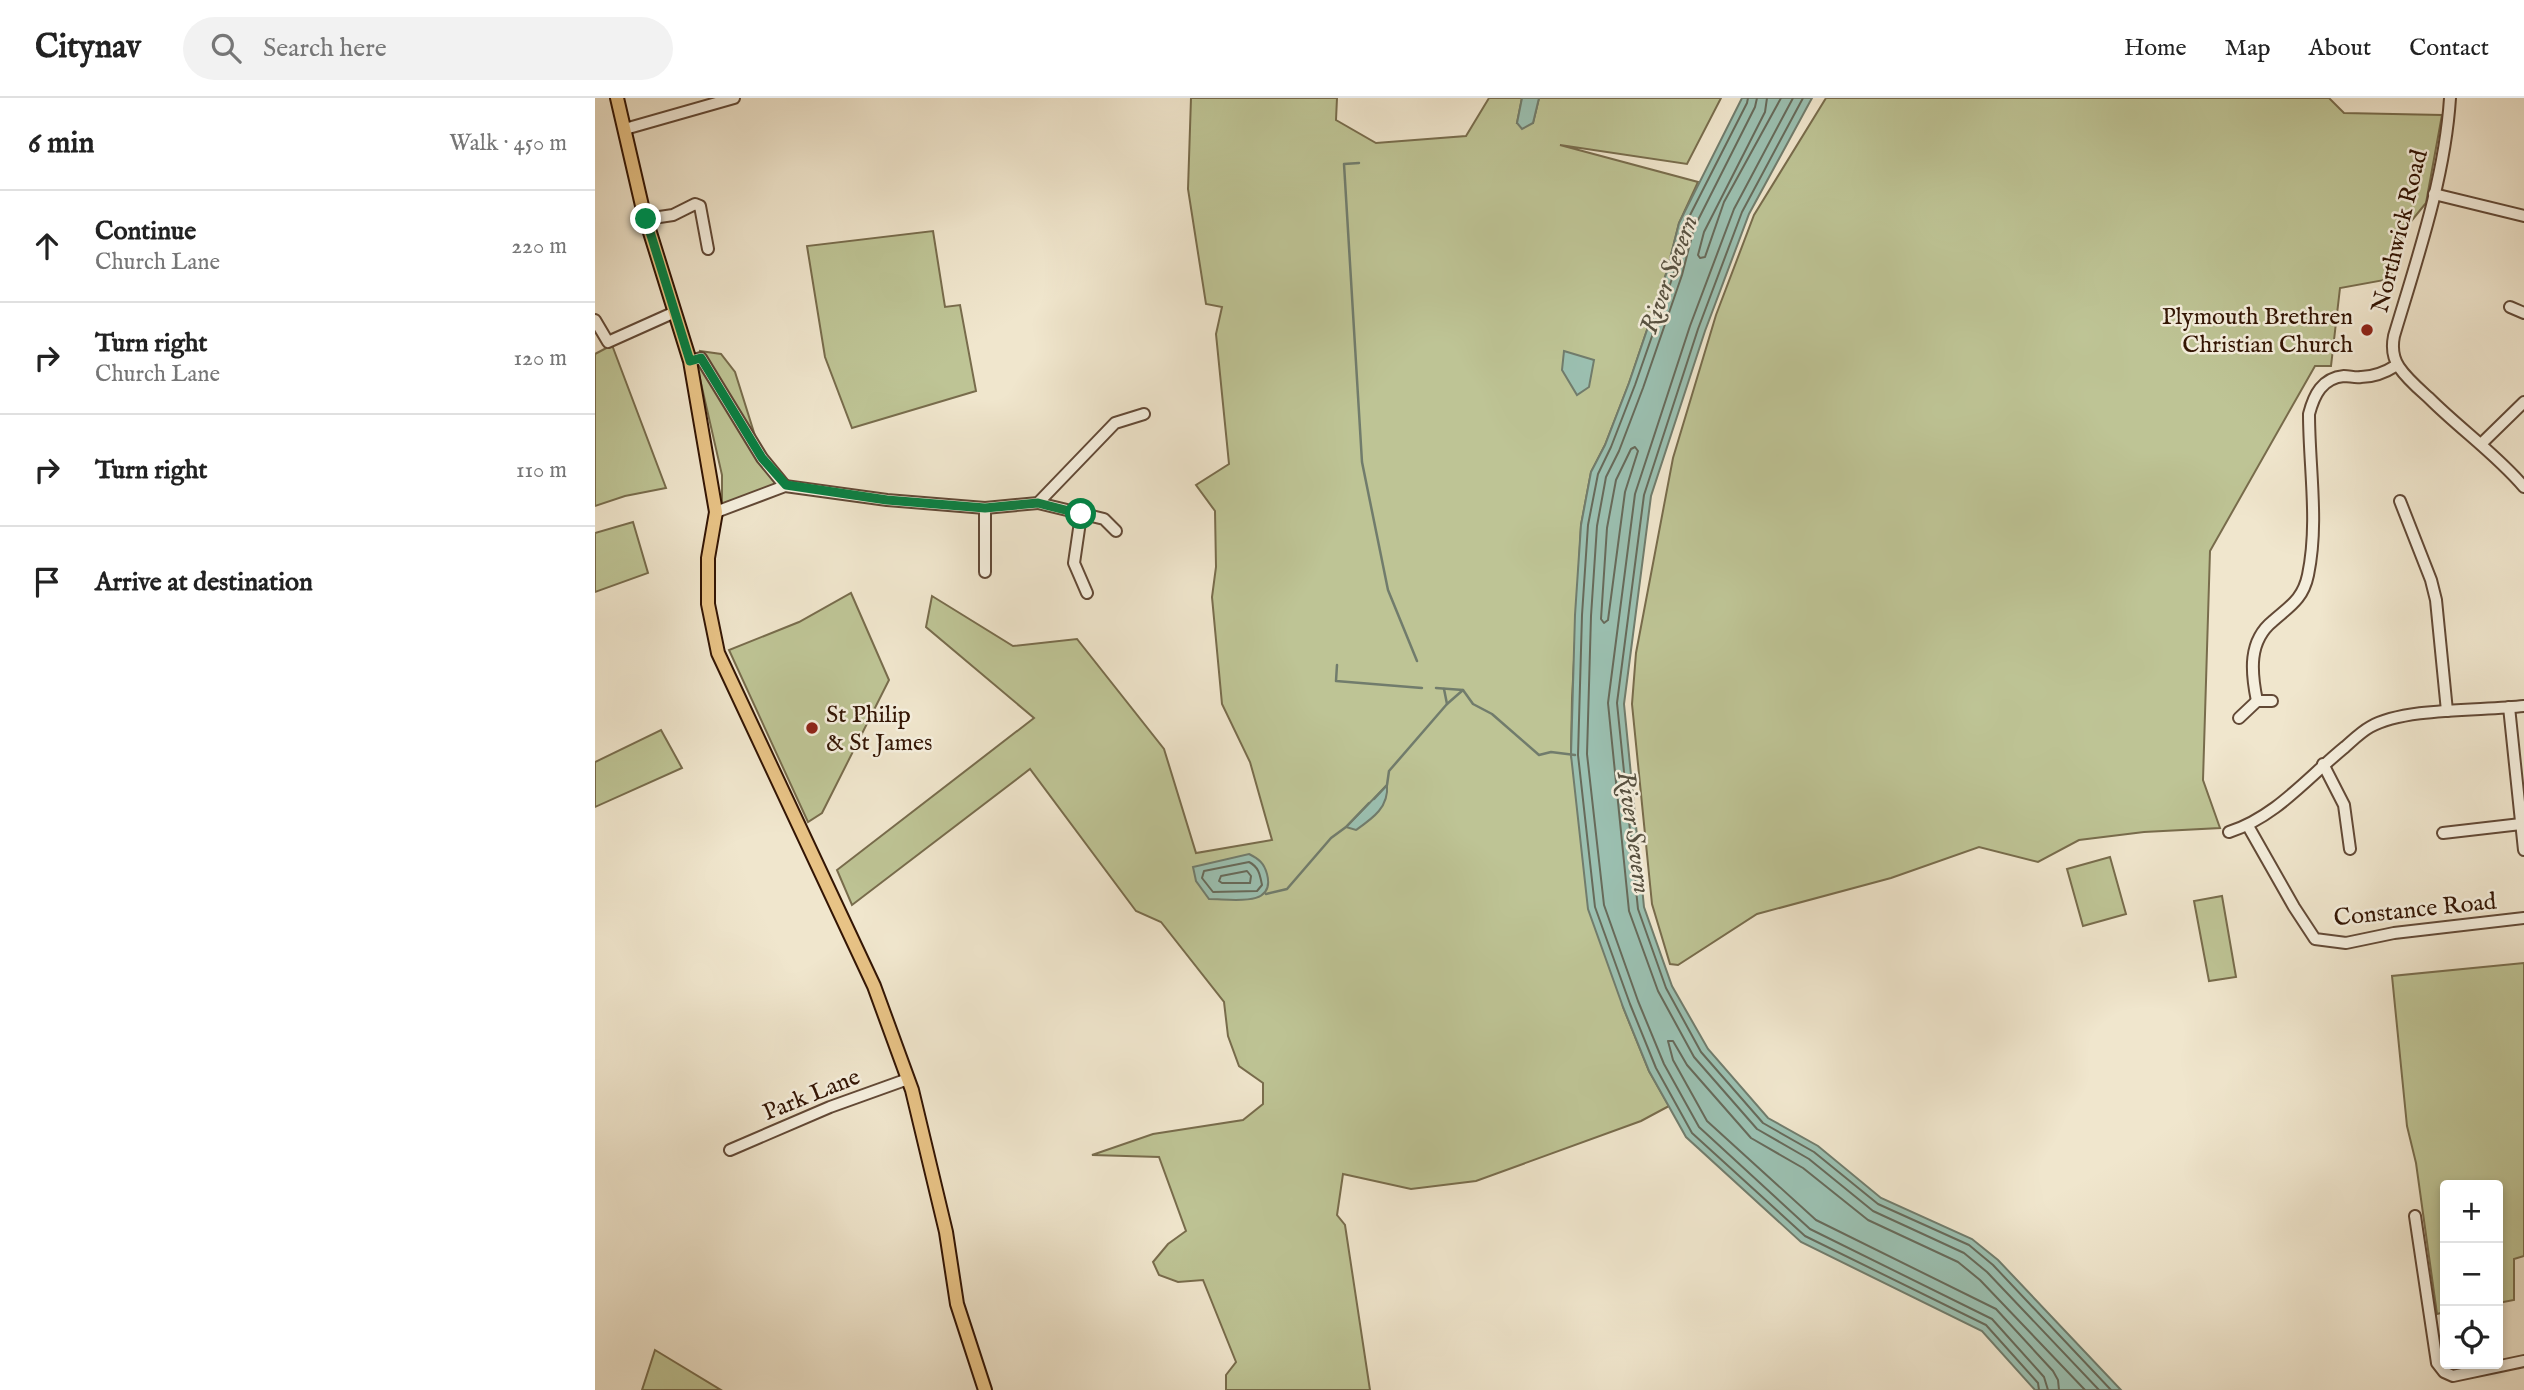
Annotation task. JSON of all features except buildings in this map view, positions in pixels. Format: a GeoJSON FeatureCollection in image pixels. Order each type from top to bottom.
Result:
{"type":"FeatureCollection","features":[{"type":"Feature","properties":{"kind":"main road"},"geometry":{"type":"LineString","coordinates":[[617,98],[646,219],[690,361],[716,512],[708,558],[708,604],[718,653],[874,986],[908,1079],[946,1232],[957,1304],[985,1390]]}},
{"type":"Feature","properties":{"kind":"street"},"geometry":{"type":"LineString","coordinates":[[625,129],[734,98]]}},
{"type":"Feature","properties":{"kind":"street","name":"Northwick Road"},"geometry":{"type":"LineString","coordinates":[[2397,365],[2393,351],[2394,335],[2434,194],[2449,115],[2449,98]]}},
{"type":"Feature","properties":{"kind":"street"},"geometry":{"type":"LineString","coordinates":[[2434,194],[2524,216]]}},
{"type":"Feature","properties":{"kind":"street"},"geometry":{"type":"LineString","coordinates":[[646,219],[673,215],[697,204],[703,211],[708,249]]}},
{"type":"Feature","properties":{"kind":"street"},"geometry":{"type":"LineString","coordinates":[[2510,307],[2524,313]]}},
{"type":"Feature","properties":{"kind":"street"},"geometry":{"type":"LineString","coordinates":[[595,320],[608,342],[675,312]]}},
{"type":"Feature","properties":{"kind":"street"},"geometry":{"type":"LineString","coordinates":[[690,361],[701,358],[762,458],[786,485]]}},
{"type":"Feature","properties":{"kind":"street"},"geometry":{"type":"LineString","coordinates":[[2257,701],[2252,677],[2256,642],[2273,620],[2294,605],[2308,576],[2313,531],[2309,414],[2319,388],[2329,380],[2344,376],[2359,378],[2374,375],[2397,365],[2454,424],[2481,444],[2524,487]]}},
{"type":"Feature","properties":{"kind":"street"},"geometry":{"type":"LineString","coordinates":[[2481,444],[2524,402]]}},
{"type":"Feature","properties":{"kind":"street"},"geometry":{"type":"LineString","coordinates":[[1038,503],[1115,423],[1144,414]]}},
{"type":"Feature","properties":{"kind":"street"},"geometry":{"type":"LineString","coordinates":[[716,512],[786,485],[887,500],[985,508],[1038,503],[1104,519],[1116,531]]}},
{"type":"Feature","properties":{"kind":"street"},"geometry":{"type":"LineString","coordinates":[[2400,501],[2431,580],[2436,600],[2447,711]]}},
{"type":"Feature","properties":{"kind":"street"},"geometry":{"type":"LineString","coordinates":[[985,508],[985,572]]}},
{"type":"Feature","properties":{"kind":"street"},"geometry":{"type":"LineString","coordinates":[[1081,514],[1074,563],[1087,593]]}},
{"type":"Feature","properties":{"kind":"street"},"geometry":{"type":"LineString","coordinates":[[2239,718],[2257,701],[2272,701]]}},
{"type":"Feature","properties":{"kind":"street"},"geometry":{"type":"LineString","coordinates":[[2229,832],[2248,826],[2270,812],[2323,764],[2370,727],[2393,718],[2524,706]]}},
{"type":"Feature","properties":{"kind":"street"},"geometry":{"type":"LineString","coordinates":[[2509,707],[2524,850]]}},
{"type":"Feature","properties":{"kind":"street"},"geometry":{"type":"LineString","coordinates":[[2323,764],[2344,805],[2350,849]]}},
{"type":"Feature","properties":{"kind":"street"},"geometry":{"type":"LineString","coordinates":[[2443,833],[2521,824]]}},
{"type":"Feature","properties":{"kind":"street","name":"Constance Road"},"geometry":{"type":"LineString","coordinates":[[2248,826],[2294,908],[2315,939],[2346,943],[2395,933],[2524,918]]}},
{"type":"Feature","properties":{"kind":"street","name":"Park Lane"},"geometry":{"type":"LineString","coordinates":[[730,1150],[830,1107],[908,1079]]}},
{"type":"Feature","properties":{"kind":"street"},"geometry":{"type":"LineString","coordinates":[[2415,1216],[2437,1363],[2444,1372],[2453,1376],[2524,1361]]}},
{"type":"Feature","properties":{"kind":"shaded area"},"geometry":{"type":"Polygon","coordinates":[[[1191,98],[1337,98],[1336,120],[1376,143],[1466,136],[1489,98],[1522,98],[1517,123],[1533,123],[1539,98],[1721,98],[1687,164],[1560,145],[1698,182],[1679,223],[1667,271],[1629,383],[1605,445],[1591,472],[1581,525],[1572,699],[1571,755],[1623,1007],[1649,1071],[1669,1106],[1641,1121],[1476,1181],[1411,1189],[1343,1174],[1337,1215],[1345,1225],[1370,1390],[1226,1390],[1226,1375],[1236,1362],[1203,1280],[1178,1282],[1159,1275],[1153,1262],[1168,1244],[1186,1231],[1159,1157],[1092,1155],[1153,1134],[1243,1120],[1263,1104],[1263,1083],[1239,1066],[1228,1036],[1224,1002],[1161,922],[1136,911],[1030,769],[852,905],[837,870],[1034,718],[926,627],[932,596],[1013,646],[1077,639],[1164,749],[1196,853],[1272,840],[1250,762],[1222,704],[1212,597],[1216,567],[1215,511],[1196,485],[1229,464],[1216,334],[1222,307],[1206,304],[1188,189],[1191,98]]]}},
{"type":"Feature","properties":{"kind":"shaded area"},"geometry":{"type":"Polygon","coordinates":[[[1826,98],[2329,98],[2344,113],[2442,115],[2426,203],[2404,230],[2390,279],[2340,288],[2331,366],[2315,366],[2210,551],[2203,780],[2220,828],[2144,832],[2079,840],[2038,862],[1979,847],[1891,878],[1757,914],[1678,965],[1670,964],[1652,904],[1632,704],[1636,653],[1673,458],[1716,315],[1754,215],[1826,98]]]}},
{"type":"Feature","properties":{"kind":"shaded area"},"geometry":{"type":"Polygon","coordinates":[[[933,231],[945,307],[960,305],[976,391],[852,428],[825,357],[807,246],[933,231]]]}},
{"type":"Feature","properties":{"kind":"shaded area"},"geometry":{"type":"Polygon","coordinates":[[[612,345],[666,488],[625,496],[595,506],[595,354],[612,345]]]}},
{"type":"Feature","properties":{"kind":"shaded area"},"geometry":{"type":"Polygon","coordinates":[[[700,351],[721,354],[735,372],[762,458],[785,486],[722,505],[722,475],[698,370],[700,351]]]}},
{"type":"Feature","properties":{"kind":"shaded area"},"geometry":{"type":"Polygon","coordinates":[[[633,522],[648,573],[595,592],[595,533],[633,522]]]}},
{"type":"Feature","properties":{"kind":"shaded area"},"geometry":{"type":"Polygon","coordinates":[[[851,593],[889,680],[822,813],[808,822],[729,650],[799,622],[851,593]]]}},
{"type":"Feature","properties":{"kind":"shaded area"},"geometry":{"type":"Polygon","coordinates":[[[661,730],[682,768],[595,807],[595,762],[661,730]]]}},
{"type":"Feature","properties":{"kind":"shaded area"},"geometry":{"type":"Polygon","coordinates":[[[2110,857],[2126,914],[2083,926],[2067,869],[2110,857]]]}},
{"type":"Feature","properties":{"kind":"shaded area"},"geometry":{"type":"Polygon","coordinates":[[[2222,896],[2236,977],[2209,981],[2194,901],[2222,896]]]}},
{"type":"Feature","properties":{"kind":"shaded area"},"geometry":{"type":"Polygon","coordinates":[[[2524,963],[2524,1256],[2514,1259],[2514,1300],[2503,1302],[2503,1180],[2440,1180],[2440,1313],[2437,1314],[2416,1163],[2407,1126],[2392,976],[2524,963]]]}},
{"type":"Feature","properties":{"kind":"shaded area"},"geometry":{"type":"Polygon","coordinates":[[[655,1350],[721,1390],[642,1390],[655,1350]]]}},
{"type":"Feature","properties":{"kind":"water"},"geometry":{"type":"Polygon","coordinates":[[[1522,98],[1539,98],[1533,123],[1522,129],[1517,123],[1522,98]]]}},
{"type":"Feature","properties":{"kind":"water","name":"River Severn"},"geometry":{"type":"Polygon","coordinates":[[[1742,98],[1812,98],[1749,214],[1705,331],[1651,496],[1624,704],[1644,907],[1672,986],[1708,1049],[1768,1118],[1818,1146],[1881,1198],[1972,1239],[1998,1260],[2121,1390],[2035,1390],[1982,1331],[1801,1242],[1686,1137],[1649,1071],[1588,909],[1571,755],[1581,525],[1591,472],[1605,445],[1629,383],[1667,271],[1679,223],[1742,98]]]}},
{"type":"Feature","properties":{"kind":"water"},"geometry":{"type":"Polygon","coordinates":[[[1564,351],[1594,360],[1589,387],[1577,395],[1562,370],[1564,351]]]}},
{"type":"Feature","properties":{"kind":"water"},"geometry":{"type":"Polygon","coordinates":[[[1387,785],[1383,806],[1374,816],[1356,830],[1346,827],[1387,785]]]}},
{"type":"Feature","properties":{"kind":"water"},"geometry":{"type":"Polygon","coordinates":[[[1249,854],[1261,862],[1266,870],[1268,885],[1265,892],[1250,899],[1209,899],[1196,881],[1193,867],[1249,854]]]}},
{"type":"Feature","properties":{"kind":"waterway"},"geometry":{"type":"LineString","coordinates":[[1359,163],[1344,164],[1362,462],[1388,590],[1417,661]]}},
{"type":"Feature","properties":{"kind":"waterway"},"geometry":{"type":"LineString","coordinates":[[1337,665],[1336,681],[1422,688]]}},
{"type":"Feature","properties":{"kind":"waterway"},"geometry":{"type":"LineString","coordinates":[[1436,688],[1463,690],[1473,704],[1492,714],[1539,755],[1551,752],[1575,755]]}},
{"type":"Feature","properties":{"kind":"waterway"},"geometry":{"type":"LineString","coordinates":[[1374,799],[1387,785],[1389,771],[1447,704],[1444,689]]}},
{"type":"Feature","properties":{"kind":"waterway"},"geometry":{"type":"LineString","coordinates":[[1447,704],[1463,690]]}},
{"type":"Feature","properties":{"kind":"waterway"},"geometry":{"type":"LineString","coordinates":[[1266,894],[1287,889],[1331,838],[1369,803]]}},
{"type":"Feature","properties":{"kind":"place","name":"Plymouth Brethren Christian Church"},"geometry":{"type":"Point","coordinates":[2367,330]}},
{"type":"Feature","properties":{"kind":"place","name":"St Philip & St James"},"geometry":{"type":"Point","coordinates":[812,728]}},
{"type":"Feature","properties":{"kind":"route"},"geometry":{"type":"LineString","coordinates":[[646,219],[690,361],[701,358],[762,458],[786,485],[887,500],[985,508],[1038,503],[1081,514]]}}]}
